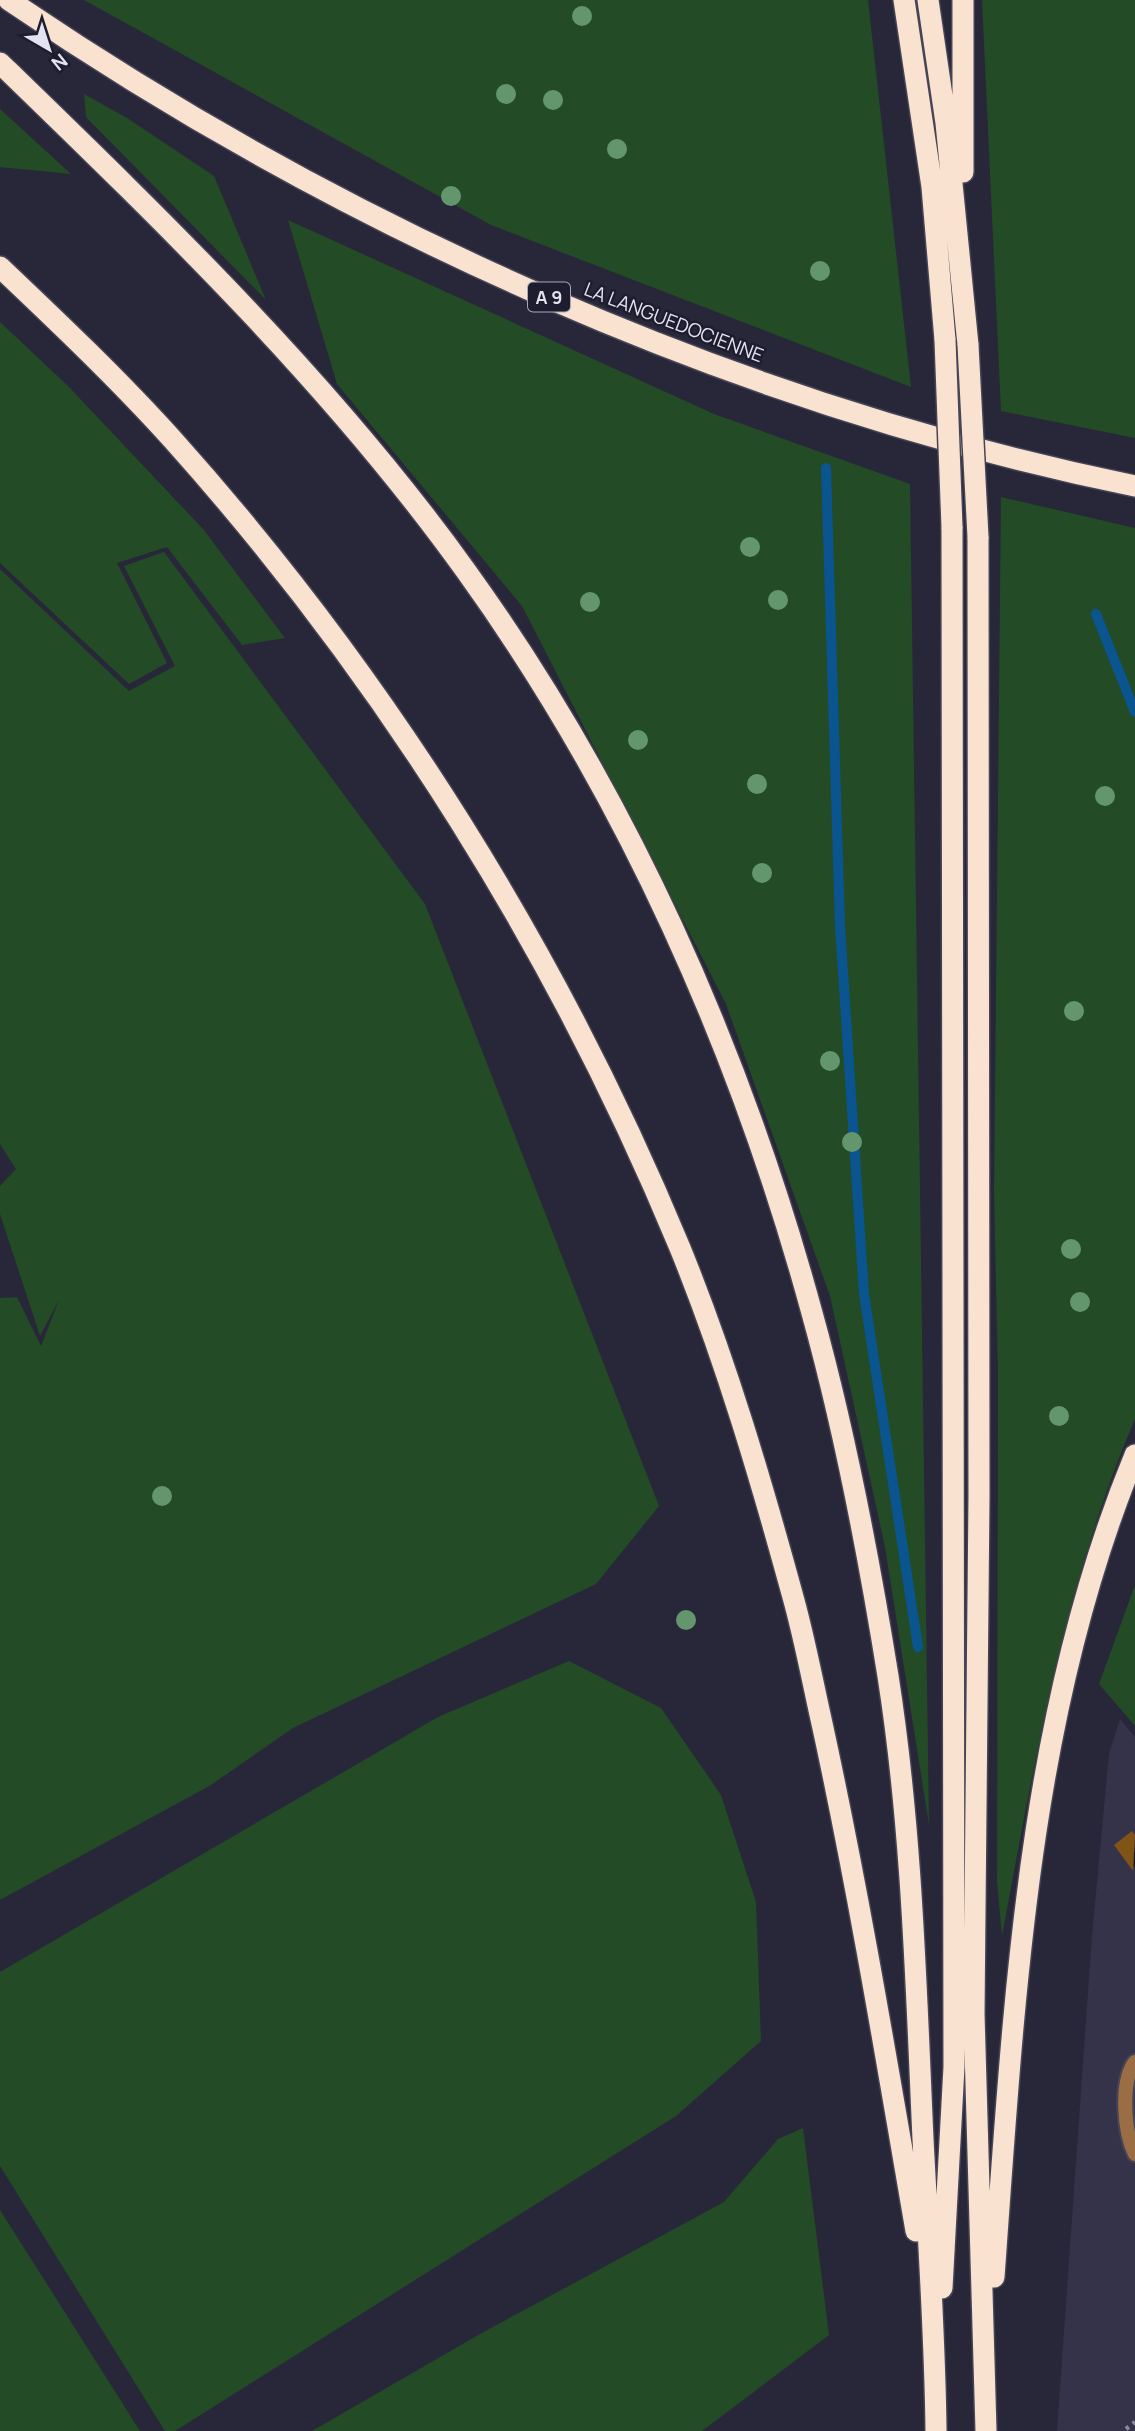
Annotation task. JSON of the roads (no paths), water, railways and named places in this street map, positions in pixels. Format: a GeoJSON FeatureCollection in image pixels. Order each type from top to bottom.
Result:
{"type":"FeatureCollection","features":[{"type":"Feature","properties":{"kind":"highway","name":"LA LANGUEDOCIENNE"},"geometry":{"type":"LineString","coordinates":[[9,0],[227,137],[384,220],[536,292],[846,412],[1033,466],[1135,486]]}},
{"type":"Feature","properties":{"kind":"highway"},"geometry":{"type":"LineString","coordinates":[[904,0],[932,187],[946,340],[952,527],[954,2067],[936,2399]]}},
{"type":"Feature","properties":{"kind":"highway"},"geometry":{"type":"LineString","coordinates":[[928,0],[946,123],[964,293],[978,537],[979,1522],[974,2014],[986,2431]]}},
{"type":"Feature","properties":{"kind":"highway"},"geometry":{"type":"LineString","coordinates":[[963,0],[964,293]]}},
{"type":"Feature","properties":{"kind":"highway"},"geometry":{"type":"LineString","coordinates":[[0,63],[199,259],[283,348],[417,505],[467,572],[519,649],[613,809],[668,917],[717,1029],[757,1136],[813,1316],[846,1458],[888,1679],[910,1872],[936,2431]]}},
{"type":"Feature","properties":{"kind":"highway"},"geometry":{"type":"LineString","coordinates":[[0,267],[72,336],[172,439],[279,565],[378,699],[460,820],[547,968],[609,1088],[686,1264],[739,1413],[795,1601],[838,1798],[870,1963],[932,2323]]}},
{"type":"Feature","properties":{"kind":"highway"},"geometry":{"type":"LineString","coordinates":[[986,2390],[1019,1947],[1033,1852],[1046,1776],[1077,1636],[1101,1553],[1135,1455]]}},
{"type":"Feature","properties":{"kind":"lane"},"geometry":{"type":"LineString","coordinates":[[1135,2062],[1128,2085],[1124,2124],[1135,2154]]}},
{"type":"Feature","properties":{"kind":"waterway"},"geometry":{"type":"LineString","coordinates":[[826,468],[840,926],[864,1294],[918,1647]]}},
{"type":"Feature","properties":{"kind":"waterway"},"geometry":{"type":"LineString","coordinates":[[1096,614],[1135,712]]}}]}
